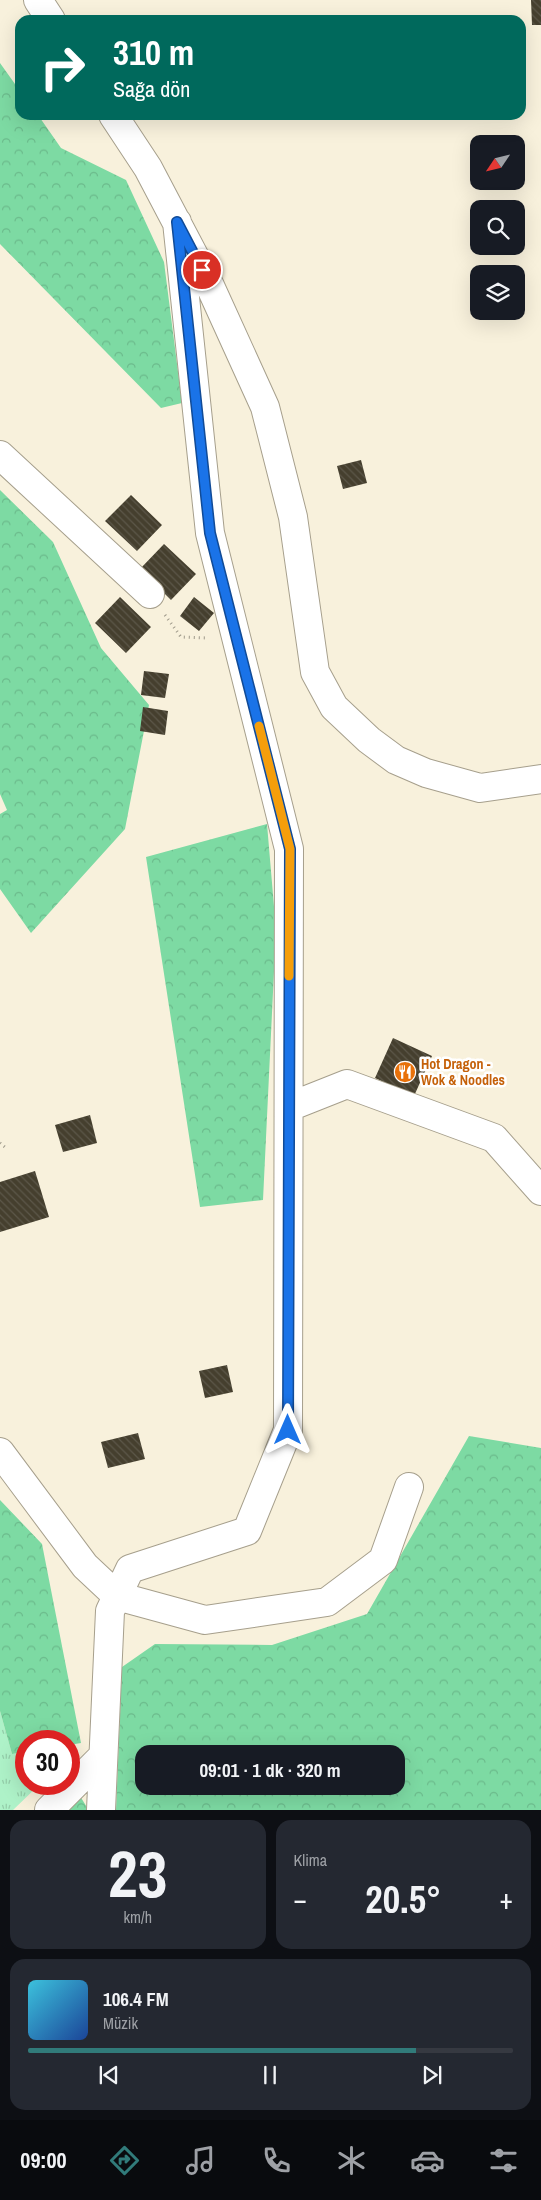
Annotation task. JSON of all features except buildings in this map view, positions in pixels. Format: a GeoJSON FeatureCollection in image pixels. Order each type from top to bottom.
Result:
{"type":"FeatureCollection","features":[{"type":"Feature","properties":{"kind":"street"},"geometry":{"type":"LineString","coordinates":[[38,0],[48,15]]}},
{"type":"Feature","properties":{"kind":"street"},"geometry":{"type":"LineString","coordinates":[[116,120],[148,168],[210,286],[264,407],[293,517],[315,672],[334,706],[369,740],[396,760],[426,773],[480,788],[541,779]]}},
{"type":"Feature","properties":{"kind":"street"},"geometry":{"type":"LineString","coordinates":[[101,1810],[110,1611],[130,1569],[247,1531],[288,1430],[290,849],[210,533],[177,222]]}},
{"type":"Feature","properties":{"kind":"street"},"geometry":{"type":"LineString","coordinates":[[0,455],[150,594]]}},
{"type":"Feature","properties":{"kind":"street"},"geometry":{"type":"LineString","coordinates":[[289,1107],[347,1084],[494,1138],[541,1191]]}},
{"type":"Feature","properties":{"kind":"street"},"geometry":{"type":"LineString","coordinates":[[0,1452],[85,1566],[117,1596],[205,1620],[327,1602],[384,1560],[409,1488]]}},
{"type":"Feature","properties":{"kind":"street"},"geometry":{"type":"LineString","coordinates":[[49,1810],[103,1756]]}},
{"type":"Feature","properties":{"kind":"path"},"geometry":{"type":"LineString","coordinates":[[150,594],[181,637],[237,640]]}},
{"type":"Feature","properties":{"kind":"path"},"geometry":{"type":"LineString","coordinates":[[0,1143],[6,1148]]}},
{"type":"Feature","properties":{"kind":"green space"},"geometry":{"type":"Polygon","coordinates":[[[0,63],[15,84],[15,120],[41,120],[61,148],[126,180],[164,262],[182,403],[161,408],[0,244],[0,63]]]}},
{"type":"Feature","properties":{"kind":"green space"},"geometry":{"type":"Polygon","coordinates":[[[0,490],[53,542],[101,648],[149,705],[125,829],[31,933],[0,889],[0,814],[7,810],[0,794],[0,490]]]}},
{"type":"Feature","properties":{"kind":"green space"},"geometry":{"type":"Polygon","coordinates":[[[267,824],[276,930],[263,1200],[200,1207],[146,857],[267,824]]]}},
{"type":"Feature","properties":{"kind":"green space"},"geometry":{"type":"Polygon","coordinates":[[[469,1436],[541,1448],[541,1810],[116,1810],[122,1667],[155,1644],[272,1645],[367,1614],[469,1436]]]}},
{"type":"Feature","properties":{"kind":"green space"},"geometry":{"type":"Polygon","coordinates":[[[0,1500],[42,1544],[78,1730],[15,1730],[15,1754],[12,1754],[0,1711],[0,1500]]]}},
{"type":"Feature","properties":{"kind":"green space"},"geometry":{"type":"Polygon","coordinates":[[[0,1711],[12,1754],[15,1754],[15,1795],[29,1795],[13,1810],[0,1810],[0,1711]]]}},
{"type":"Feature","properties":{"kind":"green space"},"geometry":{"type":"Polygon","coordinates":[[[80,1796],[87,1810],[62,1810],[80,1796]]]}},
{"type":"Feature","properties":{"kind":"slow traffic"},"geometry":{"type":"LineString","coordinates":[[259,726],[290,849],[289,976]]}},
{"type":"Feature","properties":{"kind":"place","name":"Hot Dragon - Wok & Noodles"},"geometry":{"type":"Point","coordinates":[405,1072]}},
{"type":"Feature","properties":{"kind":"route"},"geometry":{"type":"LineString","coordinates":[[202,270],[177,222],[210,533],[290,849],[288,1430]]}}]}
